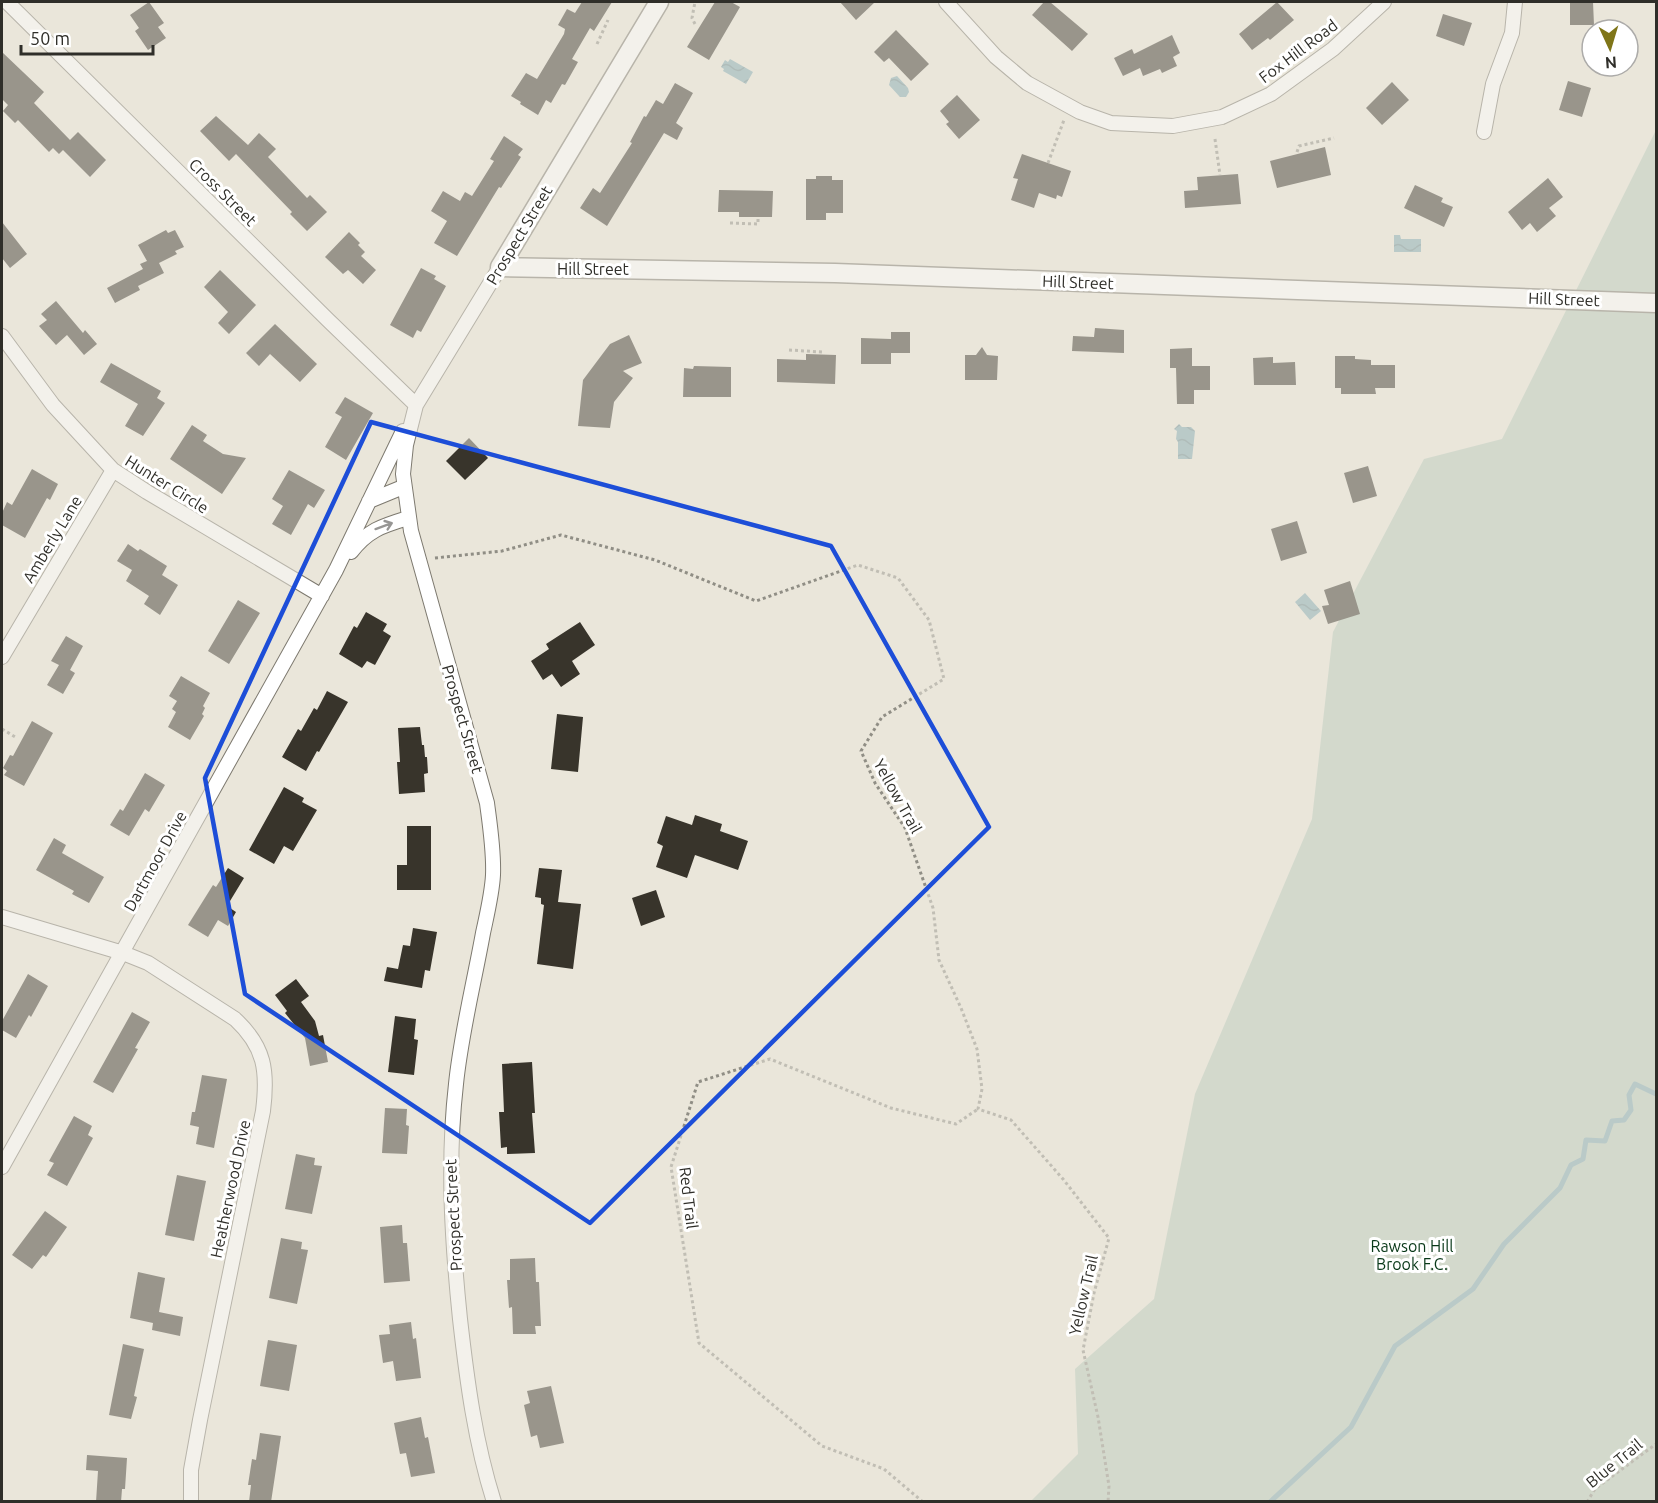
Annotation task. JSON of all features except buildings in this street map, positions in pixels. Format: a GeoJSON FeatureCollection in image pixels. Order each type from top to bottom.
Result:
{"type":"FeatureCollection","features":[{"type":"Feature","properties":{"kind":"street","name":"Cross Street"},"geometry":{"type":"LineString","coordinates":[[7,2],[416,405]]}},
{"type":"Feature","properties":{"kind":"street","name":"Prospect Street"},"geometry":{"type":"LineString","coordinates":[[494,1502],[482,1467],[472,1414],[453,1248],[450,1193],[451,1137],[456,1082],[488,909],[493,874],[491,839],[487,803],[408,518],[403,487],[406,445],[416,405],[658,2]]}},
{"type":"Feature","properties":{"kind":"street","name":"Fox Hill Road"},"geometry":{"type":"LineString","coordinates":[[946,2],[996,57],[1018,76],[1069,106],[1111,123],[1173,126],[1222,117],[1284,86],[1333,49],[1384,2]]}},
{"type":"Feature","properties":{"kind":"street"},"geometry":{"type":"LineString","coordinates":[[1484,132],[1493,84],[1512,33],[1515,2]]}},
{"type":"Feature","properties":{"kind":"street","name":"Hill Street"},"geometry":{"type":"LineString","coordinates":[[500,267],[835,273],[1656,303]]}},
{"type":"Feature","properties":{"kind":"street","name":"Hunter Circle"},"geometry":{"type":"LineString","coordinates":[[2,336],[53,405],[113,470],[322,596]]}},
{"type":"Feature","properties":{"kind":"street","name":"Dartmoor Drive"},"geometry":{"type":"LineString","coordinates":[[2,1167],[322,596],[416,405]]}},
{"type":"Feature","properties":{"kind":"street","name":"Amberly Lane"},"geometry":{"type":"LineString","coordinates":[[2,657],[113,470]]}},
{"type":"Feature","properties":{"kind":"street"},"geometry":{"type":"LineString","coordinates":[[369,501],[403,487]]}},
{"type":"Feature","properties":{"kind":"street","name":"Dartmoor Drive"},"geometry":{"type":"LineString","coordinates":[[336,570],[367,534],[383,525],[408,518]]}},
{"type":"Feature","properties":{"kind":"street"},"geometry":{"type":"LineString","coordinates":[[2,917],[123,953]]}},
{"type":"Feature","properties":{"kind":"street","name":"Heatherwood Drive"},"geometry":{"type":"LineString","coordinates":[[123,953],[148,963],[235,1019],[255,1041],[261,1053],[265,1075],[263,1111],[191,1470],[191,1502]]}},
{"type":"Feature","properties":{"kind":"path"},"geometry":{"type":"LineString","coordinates":[[695,2],[692,18],[695,24]]}},
{"type":"Feature","properties":{"kind":"path"},"geometry":{"type":"LineString","coordinates":[[597,44],[608,21]]}},
{"type":"Feature","properties":{"kind":"path"},"geometry":{"type":"LineString","coordinates":[[1048,163],[1069,106]]}},
{"type":"Feature","properties":{"kind":"path"},"geometry":{"type":"LineString","coordinates":[[1297,152],[1299,146],[1334,138]]}},
{"type":"Feature","properties":{"kind":"path"},"geometry":{"type":"LineString","coordinates":[[1215,139],[1220,176]]}},
{"type":"Feature","properties":{"kind":"path"},"geometry":{"type":"LineString","coordinates":[[730,223],[758,224],[758,217]]}},
{"type":"Feature","properties":{"kind":"path"},"geometry":{"type":"LineString","coordinates":[[789,350],[822,352],[822,355]]}},
{"type":"Feature","properties":{"kind":"path","name":"Yellow Trail"},"geometry":{"type":"LineString","coordinates":[[419,560],[502,550],[561,535],[655,560],[756,601],[858,565],[898,578],[928,620],[944,679],[882,717],[861,751],[875,783],[905,828],[933,908],[939,960],[977,1049],[982,1089],[978,1108],[1011,1120],[1063,1179],[1109,1238],[1094,1293],[1083,1350],[1098,1417],[1109,1486],[1108,1502]]}},
{"type":"Feature","properties":{"kind":"path"},"geometry":{"type":"LineString","coordinates":[[2,729],[16,738]]}},
{"type":"Feature","properties":{"kind":"path","name":"Red Trail"},"geometry":{"type":"LineString","coordinates":[[923,1502],[884,1469],[822,1446],[699,1343],[671,1167],[698,1082],[770,1059],[891,1108],[956,1124],[978,1108]]}},
{"type":"Feature","properties":{"kind":"path","name":"Blue Trail"},"geometry":{"type":"LineString","coordinates":[[1587,1502],[1595,1489],[1656,1444]]}},
{"type":"Feature","properties":{"kind":"highlighted area"},"geometry":{"type":"Polygon","coordinates":[[[371,422],[831,546],[989,827],[590,1223],[245,994],[205,778],[371,422]]]}},
{"type":"Feature","properties":{"kind":"green space","name":"Rawson Hill Brook F.C."},"geometry":{"type":"Polygon","coordinates":[[[1656,130],[1656,1501],[1030,1502],[1078,1454],[1075,1369],[1154,1299],[1195,1094],[1312,819],[1333,632],[1424,459],[1502,439],[1656,130]]]}},
{"type":"Feature","properties":{"kind":"water"},"geometry":{"type":"Polygon","coordinates":[[[730,59],[753,72],[746,84],[723,71],[721,67],[725,60],[728,62],[730,59]]]}},
{"type":"Feature","properties":{"kind":"water"},"geometry":{"type":"Polygon","coordinates":[[[897,76],[908,88],[909,92],[906,97],[900,97],[889,85],[891,78],[897,76]]]}},
{"type":"Feature","properties":{"kind":"water"},"geometry":{"type":"Polygon","coordinates":[[[1394,235],[1400,235],[1401,239],[1421,239],[1421,252],[1394,252],[1394,235]]]}},
{"type":"Feature","properties":{"kind":"water"},"geometry":{"type":"Polygon","coordinates":[[[1179,424],[1182,427],[1191,427],[1195,431],[1192,459],[1178,459],[1177,431],[1174,429],[1179,424]]]}},
{"type":"Feature","properties":{"kind":"water"},"geometry":{"type":"Polygon","coordinates":[[[1305,593],[1321,611],[1310,620],[1295,602],[1305,593]]]}},
{"type":"Feature","properties":{"kind":"waterway"},"geometry":{"type":"LineString","coordinates":[[1270,1502],[1351,1427],[1395,1346],[1473,1289],[1504,1244],[1560,1188],[1571,1165],[1583,1159],[1586,1140],[1605,1141],[1612,1121],[1624,1120],[1631,1110],[1629,1095],[1635,1084],[1656,1094]]}}]}
